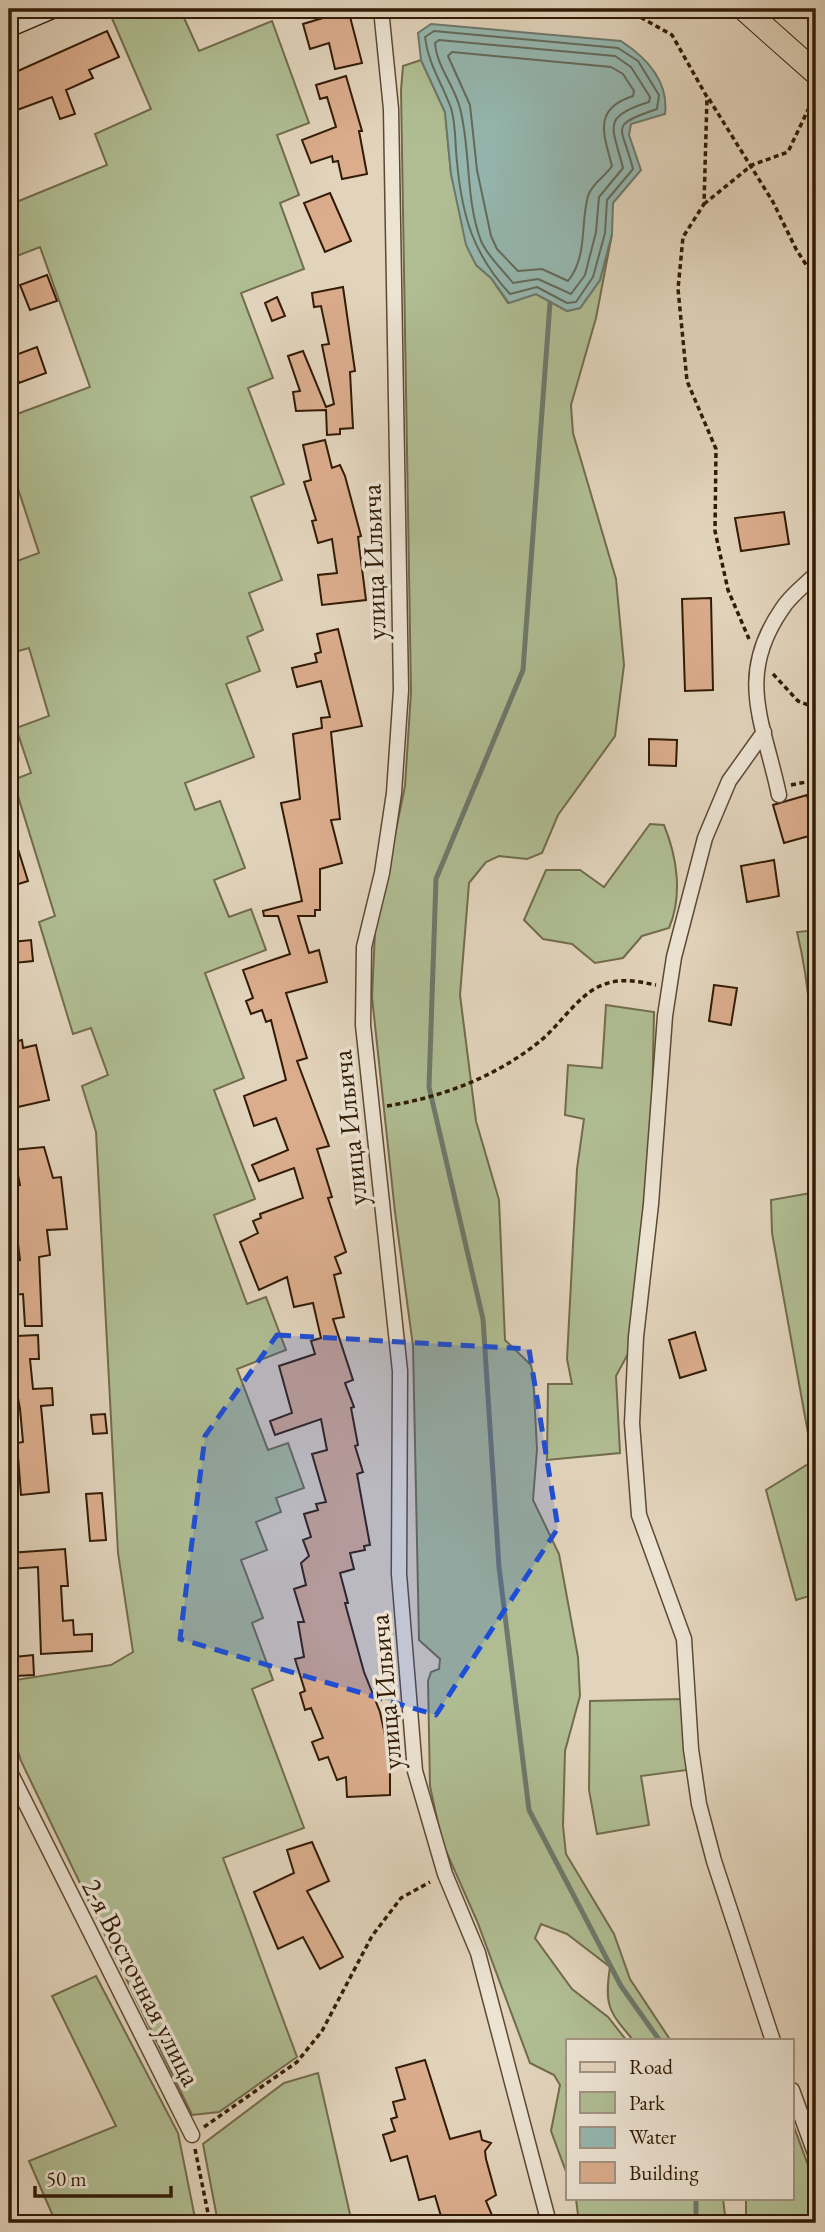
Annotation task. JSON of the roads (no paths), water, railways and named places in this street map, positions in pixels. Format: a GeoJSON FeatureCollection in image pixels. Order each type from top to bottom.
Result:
{"type":"FeatureCollection","features":[{"type":"Feature","properties":{"kind":"main road"},"geometry":{"type":"LineString","coordinates":[[744,9],[816,73]]}},
{"type":"Feature","properties":{"kind":"street"},"geometry":{"type":"LineString","coordinates":[[9,27],[51,9]]}},
{"type":"Feature","properties":{"kind":"street","name":"улица Ильича"},"geometry":{"type":"LineString","coordinates":[[381,9],[391,109],[401,690],[394,793],[382,873],[364,947],[363,1026],[400,1371],[399,1574],[415,1771],[444,1874],[478,1953],[549,2223]]}},
{"type":"Feature","properties":{"kind":"street"},"geometry":{"type":"LineString","coordinates":[[779,795],[755,695],[757,656],[782,607],[816,574]]}},
{"type":"Feature","properties":{"kind":"street"},"geometry":{"type":"LineString","coordinates":[[764,732],[729,780],[705,838],[669,987],[651,1204],[636,1337],[632,1423],[639,1515],[684,1639],[691,1749],[702,1815],[772,2039]]}},
{"type":"Feature","properties":{"kind":"street","name":"2-я Восточная улица"},"geometry":{"type":"LineString","coordinates":[[9,1770],[192,2135]]}},
{"type":"Feature","properties":{"kind":"street"},"geometry":{"type":"LineString","coordinates":[[794,2096],[816,2156]]}},
{"type":"Feature","properties":{"kind":"water"},"geometry":{"type":"Polygon","coordinates":[[[431,24],[621,41],[647,63],[660,81],[665,114],[631,124],[629,135],[641,170],[613,203],[612,234],[600,280],[580,308],[567,311],[536,294],[509,303],[491,278],[476,265],[466,245],[451,174],[445,112],[421,60],[418,33],[431,24]]]}},
{"type":"Feature","properties":{"kind":"waterway"},"geometry":{"type":"LineString","coordinates":[[550,303],[523,670],[436,879],[429,1087],[483,1319],[499,1567],[529,1810],[621,1986],[659,2039]]}},
{"type":"Feature","properties":{"kind":"waterway"},"geometry":{"type":"LineString","coordinates":[[696,2200],[696,2223]]}}]}
